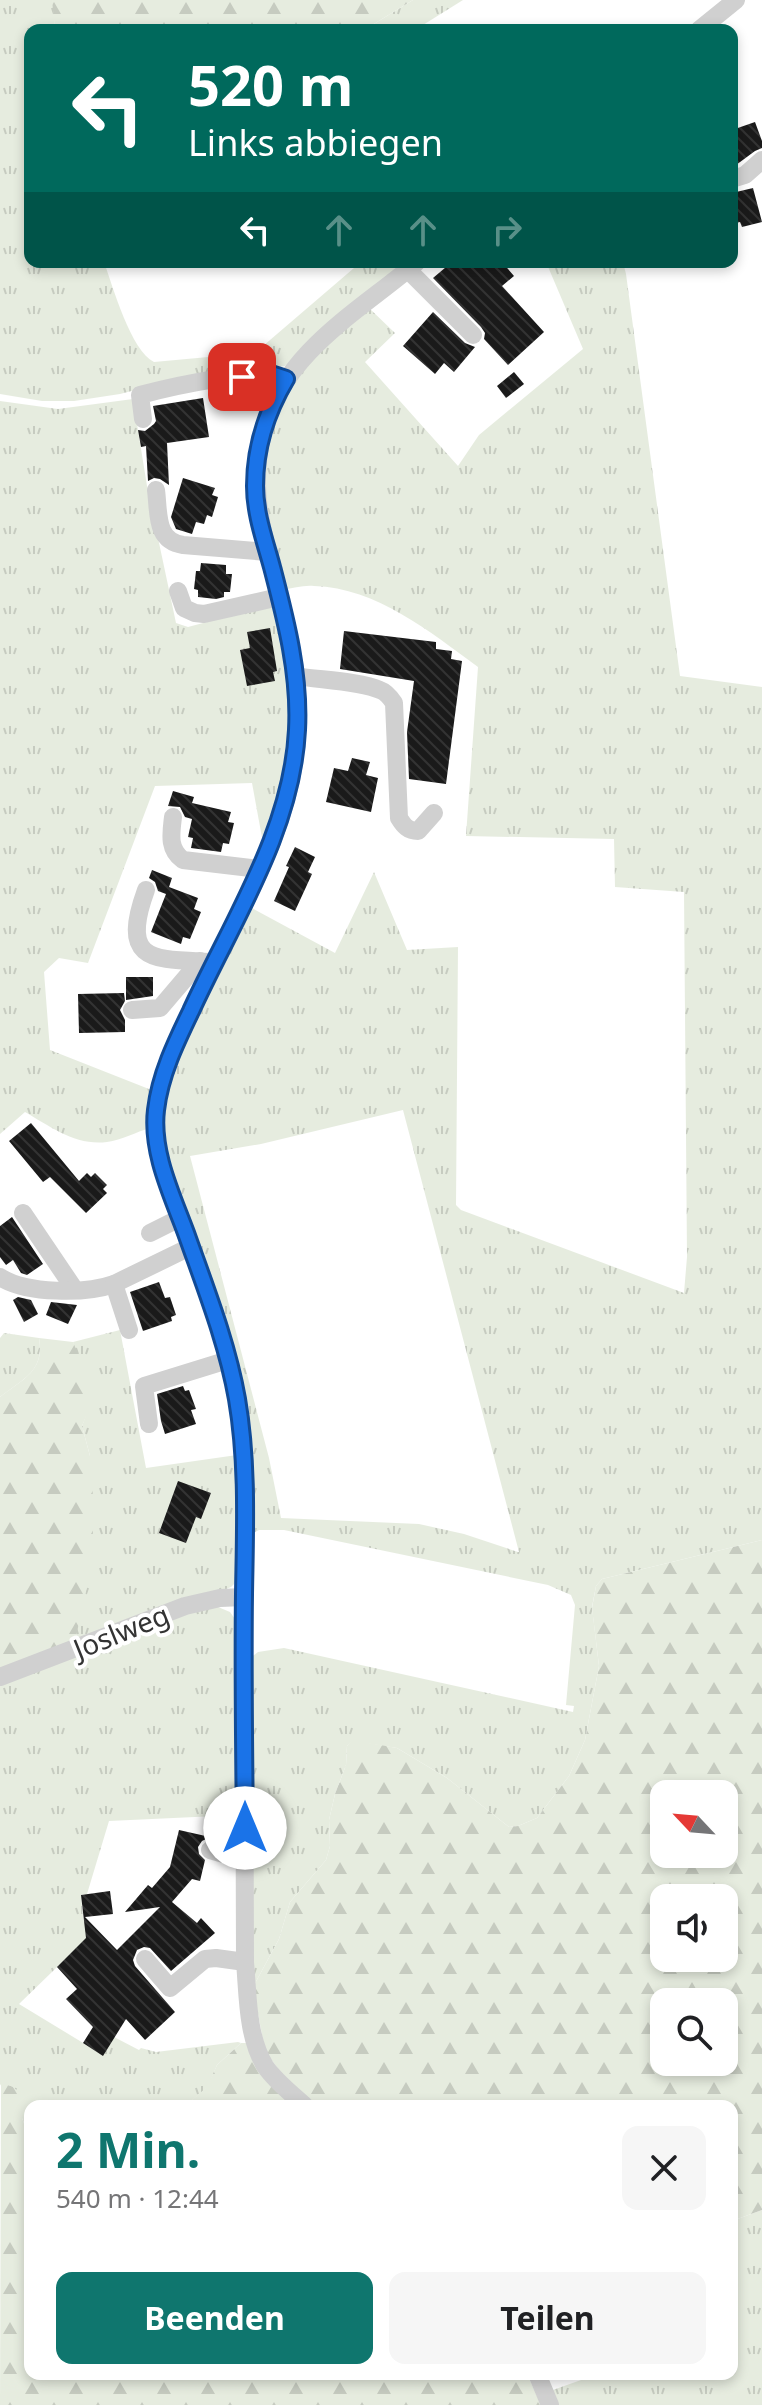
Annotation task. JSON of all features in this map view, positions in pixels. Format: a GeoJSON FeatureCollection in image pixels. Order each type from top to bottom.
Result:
{"type":"FeatureCollection","features":[{"type":"Feature","properties":{"kind":"street"},"geometry":{"type":"LineString","coordinates":[[706,24],[736,0]]}},
{"type":"Feature","properties":{"kind":"street"},"geometry":{"type":"LineString","coordinates":[[738,177],[762,160]]}},
{"type":"Feature","properties":{"kind":"street"},"geometry":{"type":"LineString","coordinates":[[299,2100],[267,2068],[260,2053],[253,2035],[245,1962],[246,1518],[237,1398],[228,1360],[160,1158],[155,1128],[156,1109],[169,1062],[206,962],[259,869],[279,819],[292,772],[297,726],[296,676],[257,505],[256,470],[264,427],[286,379],[302,358],[327,334],[410,268]]}},
{"type":"Feature","properties":{"kind":"street"},"geometry":{"type":"LineString","coordinates":[[415,268],[473,335]]}},
{"type":"Feature","properties":{"kind":"street"},"geometry":{"type":"LineString","coordinates":[[143,419],[140,395],[196,383],[265,374],[277,374],[286,379]]}},
{"type":"Feature","properties":{"kind":"street"},"geometry":{"type":"LineString","coordinates":[[156,490],[161,530],[170,542],[268,552]]}},
{"type":"Feature","properties":{"kind":"street"},"geometry":{"type":"LineString","coordinates":[[178,591],[184,608],[204,614],[279,597]]}},
{"type":"Feature","properties":{"kind":"street"},"geometry":{"type":"LineString","coordinates":[[296,676],[379,689],[389,695],[394,703],[399,818],[404,826],[418,831],[434,813]]}},
{"type":"Feature","properties":{"kind":"street"},"geometry":{"type":"LineString","coordinates":[[173,817],[171,841],[175,854],[183,860],[259,869]]}},
{"type":"Feature","properties":{"kind":"street"},"geometry":{"type":"LineString","coordinates":[[146,890],[135,924],[142,948],[158,958],[206,962]]}},
{"type":"Feature","properties":{"kind":"street"},"geometry":{"type":"LineString","coordinates":[[132,1010],[160,1008],[206,962]]}},
{"type":"Feature","properties":{"kind":"street"},"geometry":{"type":"LineString","coordinates":[[23,1213],[75,1290]]}},
{"type":"Feature","properties":{"kind":"street"},"geometry":{"type":"LineString","coordinates":[[150,1233],[180,1218]]}},
{"type":"Feature","properties":{"kind":"street"},"geometry":{"type":"LineString","coordinates":[[0,1277],[28,1287],[103,1289],[190,1247]]}},
{"type":"Feature","properties":{"kind":"street"},"geometry":{"type":"LineString","coordinates":[[114,1284],[129,1330]]}},
{"type":"Feature","properties":{"kind":"street"},"geometry":{"type":"LineString","coordinates":[[149,1424],[144,1386],[228,1360]]}},
{"type":"Feature","properties":{"kind":"street","name":"Joslweg"},"geometry":{"type":"LineString","coordinates":[[0,1677],[185,1606],[220,1598],[244,1597]]}},
{"type":"Feature","properties":{"kind":"street"},"geometry":{"type":"LineString","coordinates":[[210,1850],[245,1860]]}},
{"type":"Feature","properties":{"kind":"street"},"geometry":{"type":"LineString","coordinates":[[145,1959],[170,1988],[205,1959],[245,1962]]}},
{"type":"Feature","properties":{"kind":"street"},"geometry":{"type":"LineString","coordinates":[[540,2380],[550,2405]]}},
{"type":"Feature","properties":{"kind":"green space"},"geometry":{"type":"Polygon","coordinates":[[[0,0],[53,2],[55,24],[24,24],[24,268],[106,268],[130,332],[146,356],[154,362],[230,355],[263,346],[354,268],[400,268],[285,366],[170,381],[120,394],[74,401],[42,401],[0,394],[0,0]]]}},
{"type":"Feature","properties":{"kind":"green space"},"geometry":{"type":"Polygon","coordinates":[[[52,0],[413,0],[374,24],[54,24],[52,0]]]}},
{"type":"Feature","properties":{"kind":"green space"},"geometry":{"type":"Polygon","coordinates":[[[413,0],[463,0],[425,24],[374,24],[413,0]]]}},
{"type":"Feature","properties":{"kind":"green space"},"geometry":{"type":"Polygon","coordinates":[[[549,268],[624,268],[680,676],[762,687],[762,1540],[602,1579],[596,1586],[592,1607],[599,1666],[585,1740],[569,1776],[537,1818],[509,1827],[447,1778],[397,1748],[352,1741],[347,1746],[346,1765],[329,1820],[330,1846],[326,1860],[290,1902],[279,1939],[253,1987],[253,1656],[258,1652],[284,1648],[573,1712],[574,1706],[566,1705],[575,1605],[571,1595],[548,1585],[284,1530],[259,1530],[252,1534],[249,1438],[172,1175],[162,1119],[175,1064],[248,906],[335,953],[374,872],[407,950],[458,947],[456,1205],[461,1210],[684,1293],[687,1257],[684,892],[615,887],[614,839],[466,836],[478,667],[381,603],[337,589],[302,586],[283,590],[262,504],[269,429],[296,373],[369,308],[395,333],[365,362],[458,466],[479,435],[583,349],[549,268]],[[403,1110],[261,1144],[190,1156],[269,1458],[281,1518],[419,1524],[464,1534],[519,1552],[403,1110]]]}},
{"type":"Feature","properties":{"kind":"green space"},"geometry":{"type":"Polygon","coordinates":[[[133,399],[147,486],[176,623],[188,627],[275,604],[291,708],[284,780],[263,843],[252,783],[155,786],[88,963],[59,958],[44,972],[50,1050],[154,1091],[150,1128],[113,1141],[85,1141],[64,1134],[25,1112],[0,1134],[0,401],[58,409],[133,399]]]}},
{"type":"Feature","properties":{"kind":"green space"},"geometry":{"type":"Polygon","coordinates":[[[120,1330],[146,1468],[237,1455],[237,1581],[217,1593],[75,1641],[90,1456],[82,1426],[86,1415],[73,1342],[120,1330]]]}},
{"type":"Feature","properties":{"kind":"green space"},"geometry":{"type":"Polygon","coordinates":[[[4,1333],[39,1338],[40,1349],[39,1359],[30,1373],[0,1397],[0,1338],[4,1333]]]}},
{"type":"Feature","properties":{"kind":"green space"},"geometry":{"type":"Polygon","coordinates":[[[39,1338],[73,1342],[92,1387],[92,1402],[82,1426],[90,1456],[94,1511],[91,1569],[75,1641],[0,1669],[0,1397],[24,1379],[35,1366],[39,1359],[39,1338]]]}},
{"type":"Feature","properties":{"kind":"green space"},"geometry":{"type":"Polygon","coordinates":[[[762,1540],[762,2210],[738,2219],[738,2100],[307,2100],[287,2081],[265,2051],[253,1987],[279,1939],[290,1902],[326,1860],[330,1846],[329,1820],[346,1765],[347,1746],[352,1740],[397,1748],[447,1778],[509,1827],[537,1818],[569,1776],[585,1740],[599,1666],[592,1608],[596,1586],[602,1579],[762,1540]]]}},
{"type":"Feature","properties":{"kind":"green space"},"geometry":{"type":"Polygon","coordinates":[[[218,1607],[230,1612],[235,1619],[238,1815],[109,1821],[87,1894],[81,1895],[89,1936],[19,2004],[103,2055],[114,2037],[139,2050],[156,2052],[241,2043],[217,2065],[208,2087],[192,2100],[24,2100],[24,2124],[0,2084],[0,1682],[186,1610],[218,1607]]]}},
{"type":"Feature","properties":{"kind":"green space"},"geometry":{"type":"Polygon","coordinates":[[[241,2043],[247,2043],[289,2100],[192,2100],[207,2087],[217,2065],[241,2043]]]}},
{"type":"Feature","properties":{"kind":"green space"},"geometry":{"type":"Polygon","coordinates":[[[1,2083],[13,2087],[25,2097],[22,2118],[24,2380],[530,2380],[541,2405],[0,2405],[1,2083]]]}},
{"type":"Feature","properties":{"kind":"green space"},"geometry":{"type":"Polygon","coordinates":[[[762,2210],[762,2405],[556,2405],[550,2391],[581,2380],[738,2380],[738,2219],[762,2210]]]}},
{"type":"Feature","properties":{"kind":"building"},"geometry":{"type":"Polygon","coordinates":[[[755,122],[762,148],[738,164],[738,128],[755,122]]]}},
{"type":"Feature","properties":{"kind":"building"},"geometry":{"type":"Polygon","coordinates":[[[753,188],[762,222],[742,227],[738,222],[738,192],[753,188]]]}},
{"type":"Feature","properties":{"kind":"building"},"geometry":{"type":"Polygon","coordinates":[[[445,268],[507,268],[514,276],[502,286],[544,332],[508,365],[484,339],[485,333],[481,327],[433,278],[445,268]]]}},
{"type":"Feature","properties":{"kind":"building"},"geometry":{"type":"Polygon","coordinates":[[[433,312],[465,343],[475,347],[454,372],[444,363],[435,374],[403,346],[433,312]]]}},
{"type":"Feature","properties":{"kind":"building"},"geometry":{"type":"Polygon","coordinates":[[[514,372],[524,384],[506,398],[497,386],[514,372]]]}},
{"type":"Feature","properties":{"kind":"building"},"geometry":{"type":"Polygon","coordinates":[[[203,398],[209,437],[167,443],[169,485],[160,479],[148,481],[146,446],[141,447],[138,430],[145,431],[156,421],[153,406],[203,398]]]}},
{"type":"Feature","properties":{"kind":"building"},"geometry":{"type":"Polygon","coordinates":[[[183,478],[215,488],[212,495],[218,497],[212,517],[207,515],[204,524],[196,522],[192,534],[176,529],[171,517],[183,478]]]}},
{"type":"Feature","properties":{"kind":"building"},"geometry":{"type":"Polygon","coordinates":[[[201,563],[226,565],[226,574],[232,574],[230,592],[224,592],[224,597],[198,597],[198,590],[194,589],[196,571],[200,571],[201,563]]]}},
{"type":"Feature","properties":{"kind":"building"},"geometry":{"type":"Polygon","coordinates":[[[270,628],[277,671],[273,672],[275,681],[247,686],[240,650],[250,648],[247,632],[270,628]]]}},
{"type":"Feature","properties":{"kind":"building"},"geometry":{"type":"Polygon","coordinates":[[[344,631],[436,642],[436,649],[452,651],[451,659],[462,661],[446,784],[409,779],[407,732],[414,681],[340,669],[344,631]]]}},
{"type":"Feature","properties":{"kind":"building"},"geometry":{"type":"Polygon","coordinates":[[[352,758],[370,762],[366,775],[378,778],[371,812],[326,802],[334,768],[348,771],[352,758]]]}},
{"type":"Feature","properties":{"kind":"building"},"geometry":{"type":"Polygon","coordinates":[[[173,791],[194,797],[192,803],[231,812],[228,822],[234,823],[229,844],[223,843],[221,852],[191,848],[193,838],[188,837],[192,819],[185,817],[180,807],[168,806],[173,791]]]}},
{"type":"Feature","properties":{"kind":"building"},"geometry":{"type":"Polygon","coordinates":[[[295,847],[315,857],[308,872],[312,874],[295,911],[274,901],[295,847]]]}},
{"type":"Feature","properties":{"kind":"building"},"geometry":{"type":"Polygon","coordinates":[[[152,870],[172,878],[169,887],[198,898],[194,909],[201,912],[190,939],[183,937],[181,944],[151,932],[166,894],[158,891],[155,882],[149,878],[152,870]]]}},
{"type":"Feature","properties":{"kind":"building"},"geometry":{"type":"Polygon","coordinates":[[[126,977],[153,977],[153,996],[126,1000],[126,977]]]}},
{"type":"Feature","properties":{"kind":"building"},"geometry":{"type":"Polygon","coordinates":[[[124,993],[125,1001],[120,1010],[125,1020],[125,1032],[79,1033],[78,994],[124,993]]]}},
{"type":"Feature","properties":{"kind":"building"},"geometry":{"type":"Polygon","coordinates":[[[31,1123],[79,1181],[87,1173],[91,1177],[95,1173],[107,1185],[103,1189],[107,1193],[86,1213],[50,1177],[43,1182],[9,1141],[31,1123]]]}},
{"type":"Feature","properties":{"kind":"building"},"geometry":{"type":"Polygon","coordinates":[[[12,1217],[43,1264],[27,1275],[21,1273],[13,1260],[6,1265],[0,1257],[0,1226],[12,1217]]]}},
{"type":"Feature","properties":{"kind":"building"},"geometry":{"type":"Polygon","coordinates":[[[159,1282],[165,1298],[170,1297],[176,1315],[171,1317],[172,1321],[143,1331],[130,1292],[159,1282]]]}},
{"type":"Feature","properties":{"kind":"building"},"geometry":{"type":"Polygon","coordinates":[[[18,1297],[31,1300],[38,1314],[24,1322],[13,1300],[18,1297]]]}},
{"type":"Feature","properties":{"kind":"building"},"geometry":{"type":"Polygon","coordinates":[[[51,1302],[77,1305],[68,1324],[46,1315],[51,1302]]]}},
{"type":"Feature","properties":{"kind":"building"},"geometry":{"type":"Polygon","coordinates":[[[183,1386],[185,1391],[189,1390],[196,1409],[191,1410],[196,1424],[165,1434],[157,1394],[183,1386]]]}},
{"type":"Feature","properties":{"kind":"building"},"geometry":{"type":"Polygon","coordinates":[[[178,1481],[211,1493],[201,1519],[196,1517],[186,1543],[159,1533],[178,1481]]]}},
{"type":"Feature","properties":{"kind":"building"},"geometry":{"type":"Polygon","coordinates":[[[179,1830],[210,1837],[198,1847],[199,1854],[205,1860],[200,1881],[192,1879],[172,1902],[197,1923],[201,1918],[215,1933],[171,1971],[150,1948],[137,1950],[133,1960],[135,1966],[175,2012],[145,2040],[126,2019],[103,2056],[83,2043],[93,2027],[66,1999],[77,1989],[57,1967],[86,1938],[81,1895],[110,1891],[113,1914],[85,1917],[117,1950],[160,1907],[125,1912],[148,1885],[152,1888],[170,1867],[179,1830]]]}},
{"type":"Feature","properties":{"kind":"route"},"geometry":{"type":"LineString","coordinates":[[242,377],[277,374],[286,379],[264,427],[255,489],[260,523],[291,648],[296,679],[296,743],[290,781],[279,819],[261,865],[179,1037],[158,1097],[155,1128],[166,1177],[227,1354],[240,1418],[246,1518],[245,1828]]}}]}
